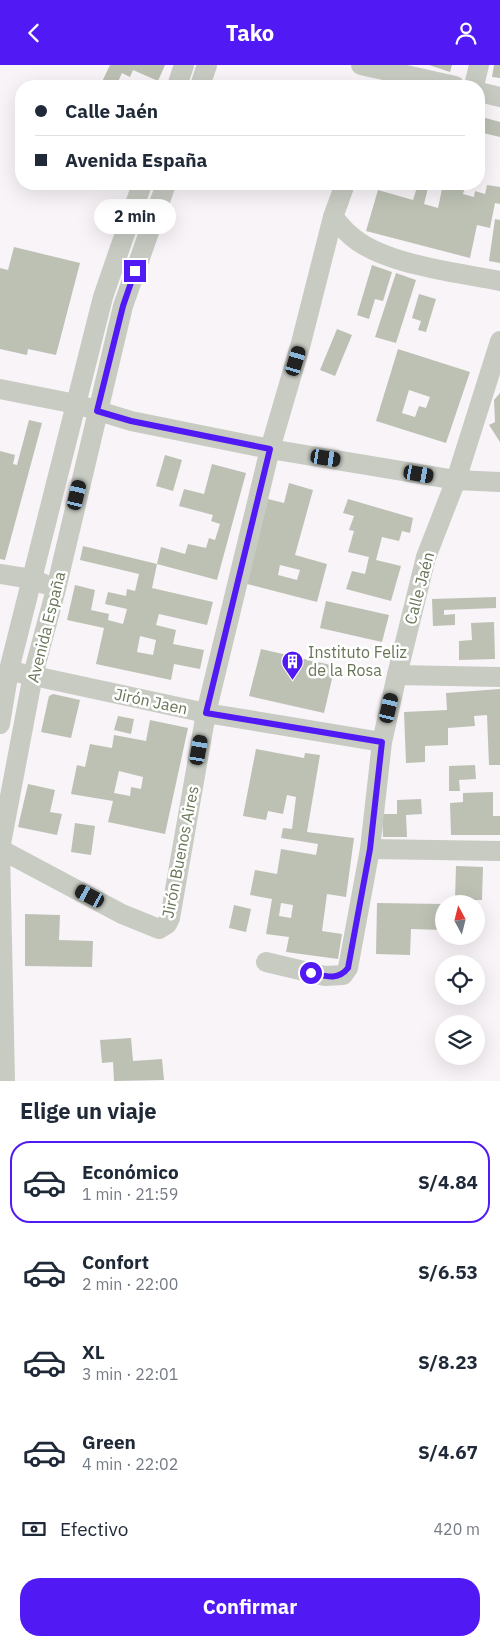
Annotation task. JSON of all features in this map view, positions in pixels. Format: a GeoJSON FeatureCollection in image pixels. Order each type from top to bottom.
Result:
{"type":"FeatureCollection","features":[{"type":"Feature","properties":{"kind":"street"},"geometry":{"type":"LineString","coordinates":[[179,80],[184,65]]}},
{"type":"Feature","properties":{"kind":"street"},"geometry":{"type":"LineString","coordinates":[[202,80],[207,65]]}},
{"type":"Feature","properties":{"kind":"street"},"geometry":{"type":"LineString","coordinates":[[361,65],[382,78],[400,80]]}},
{"type":"Feature","properties":{"kind":"street"},"geometry":{"type":"LineString","coordinates":[[475,80],[479,65]]}},
{"type":"Feature","properties":{"kind":"street"},"geometry":{"type":"LineString","coordinates":[[485,93],[500,97]]}},
{"type":"Feature","properties":{"kind":"street","name":"Avenida España"},"geometry":{"type":"LineString","coordinates":[[0,724],[9,670],[103,297],[140,190]]}},
{"type":"Feature","properties":{"kind":"street","name":"Avenida España"},"geometry":{"type":"LineString","coordinates":[[5,1081],[0,849],[33,675],[56,589],[123,306],[164,190]]}},
{"type":"Feature","properties":{"kind":"street","name":"Jirón Buenos Aires"},"geometry":{"type":"LineString","coordinates":[[0,849],[122,914],[159,929],[167,924],[170,918],[206,713],[270,449],[301,343],[333,217],[343,190]]}},
{"type":"Feature","properties":{"kind":"street"},"geometry":{"type":"LineString","coordinates":[[333,217],[350,235],[368,247],[401,261],[500,281]]}},
{"type":"Feature","properties":{"kind":"street","name":"Calle Jaén"},"geometry":{"type":"LineString","coordinates":[[266,963],[325,977],[343,975],[348,968],[370,849],[382,742],[397,675],[426,557],[456,480],[500,341]]}},
{"type":"Feature","properties":{"kind":"street"},"geometry":{"type":"LineString","coordinates":[[0,389],[76,404],[131,421],[270,449],[456,480],[500,482]]}},
{"type":"Feature","properties":{"kind":"street"},"geometry":{"type":"LineString","coordinates":[[0,574],[32,579],[56,589]]}},
{"type":"Feature","properties":{"kind":"street","name":"Jirón Jaen"},"geometry":{"type":"LineString","coordinates":[[9,670],[206,713],[382,742]]}},
{"type":"Feature","properties":{"kind":"street"},"geometry":{"type":"LineString","coordinates":[[397,675],[500,677]]}},
{"type":"Feature","properties":{"kind":"street"},"geometry":{"type":"LineString","coordinates":[[370,849],[500,851]]}},
{"type":"Feature","properties":{"kind":"building"},"geometry":{"type":"Polygon","coordinates":[[[110,65],[165,65],[158,80],[133,70],[130,77],[122,73],[119,80],[103,80],[110,65]]]}},
{"type":"Feature","properties":{"kind":"building"},"geometry":{"type":"Polygon","coordinates":[[[429,65],[452,65],[450,72],[429,65]]]}},
{"type":"Feature","properties":{"kind":"building"},"geometry":{"type":"Polygon","coordinates":[[[494,65],[500,65],[500,78],[492,77],[494,65]]]}},
{"type":"Feature","properties":{"kind":"building"},"geometry":{"type":"Polygon","coordinates":[[[485,118],[500,122],[500,137],[485,133],[485,118]]]}},
{"type":"Feature","properties":{"kind":"building"},"geometry":{"type":"Polygon","coordinates":[[[487,185],[500,187],[500,204],[495,203],[490,228],[477,225],[470,258],[366,231],[378,190],[413,200],[416,190],[428,190],[424,204],[438,208],[442,190],[464,190],[463,194],[474,197],[475,191],[485,194],[487,185]]]}},
{"type":"Feature","properties":{"kind":"building"},"geometry":{"type":"Polygon","coordinates":[[[495,219],[500,220],[500,263],[489,261],[495,219]]]}},
{"type":"Feature","properties":{"kind":"building"},"geometry":{"type":"Polygon","coordinates":[[[14,247],[80,263],[56,355],[28,349],[27,355],[0,349],[0,268],[8,270],[14,247]]]}},
{"type":"Feature","properties":{"kind":"building"},"geometry":{"type":"Polygon","coordinates":[[[372,265],[392,272],[383,301],[375,299],[369,319],[357,315],[372,265]]]}},
{"type":"Feature","properties":{"kind":"building"},"geometry":{"type":"Polygon","coordinates":[[[396,273],[416,280],[396,343],[375,337],[396,273]]]}},
{"type":"Feature","properties":{"kind":"building"},"geometry":{"type":"Polygon","coordinates":[[[419,294],[436,299],[426,332],[418,330],[421,321],[412,318],[419,294]]]}},
{"type":"Feature","properties":{"kind":"building"},"geometry":{"type":"Polygon","coordinates":[[[337,329],[352,335],[335,376],[320,370],[337,329]]]}},
{"type":"Feature","properties":{"kind":"building"},"geometry":{"type":"Polygon","coordinates":[[[398,349],[470,372],[446,443],[376,421],[398,349]],[[409,390],[402,413],[415,417],[419,406],[426,408],[430,397],[409,390]]]}},
{"type":"Feature","properties":{"kind":"building"},"geometry":{"type":"Polygon","coordinates":[[[500,393],[500,442],[489,425],[495,422],[494,400],[500,393]]]}},
{"type":"Feature","properties":{"kind":"building"},"geometry":{"type":"Polygon","coordinates":[[[29,420],[42,423],[5,560],[0,559],[0,451],[15,455],[13,464],[17,465],[29,420]]]}},
{"type":"Feature","properties":{"kind":"building"},"geometry":{"type":"Polygon","coordinates":[[[165,455],[182,460],[173,491],[156,486],[165,455]]]}},
{"type":"Feature","properties":{"kind":"building"},"geometry":{"type":"Polygon","coordinates":[[[212,464],[246,473],[217,580],[157,564],[161,547],[185,554],[188,544],[206,548],[209,538],[215,540],[220,524],[211,521],[213,515],[179,506],[184,489],[204,494],[212,464]]]}},
{"type":"Feature","properties":{"kind":"building"},"geometry":{"type":"Polygon","coordinates":[[[289,483],[313,490],[295,555],[327,564],[317,602],[247,584],[268,499],[284,503],[289,483]],[[280,565],[278,575],[297,580],[300,570],[280,565]]]}},
{"type":"Feature","properties":{"kind":"building"},"geometry":{"type":"Polygon","coordinates":[[[348,499],[413,518],[410,533],[402,531],[399,541],[382,537],[376,560],[401,566],[391,601],[346,589],[352,571],[365,574],[369,557],[348,552],[354,531],[349,530],[354,516],[343,513],[348,499]]]}},
{"type":"Feature","properties":{"kind":"building"},"geometry":{"type":"Polygon","coordinates":[[[83,546],[157,564],[152,588],[213,602],[207,625],[159,614],[156,625],[176,630],[173,644],[204,650],[200,669],[174,664],[171,680],[96,664],[104,628],[67,620],[75,585],[95,590],[91,610],[109,614],[108,620],[123,624],[127,609],[105,604],[108,592],[126,596],[127,589],[135,591],[139,574],[80,560],[83,546]],[[140,636],[137,652],[153,655],[156,640],[140,636]]]}},
{"type":"Feature","properties":{"kind":"building"},"geometry":{"type":"Polygon","coordinates":[[[496,597],[496,608],[444,610],[444,615],[455,614],[455,625],[433,626],[432,599],[496,597]]]}},
{"type":"Feature","properties":{"kind":"building"},"geometry":{"type":"Polygon","coordinates":[[[326,601],[389,615],[382,642],[320,628],[326,601]]]}},
{"type":"Feature","properties":{"kind":"building"},"geometry":{"type":"Polygon","coordinates":[[[494,622],[495,659],[459,660],[459,641],[472,640],[471,623],[494,622]]]}},
{"type":"Feature","properties":{"kind":"building","name":"Instituto Feliz de la Rosa"},"geometry":{"type":"Polygon","coordinates":[[[261,649],[335,666],[324,713],[249,696],[261,649]]]}},
{"type":"Feature","properties":{"kind":"building"},"geometry":{"type":"Polygon","coordinates":[[[500,689],[500,765],[489,765],[487,715],[474,716],[475,726],[448,728],[448,745],[425,746],[425,762],[406,763],[404,712],[447,710],[446,693],[500,689]]]}},
{"type":"Feature","properties":{"kind":"building"},"geometry":{"type":"Polygon","coordinates":[[[53,694],[80,700],[71,738],[41,732],[49,696],[53,694]]]}},
{"type":"Feature","properties":{"kind":"building"},"geometry":{"type":"Polygon","coordinates":[[[118,716],[134,719],[131,734],[114,730],[118,716]]]}},
{"type":"Feature","properties":{"kind":"building"},"geometry":{"type":"Polygon","coordinates":[[[150,720],[188,728],[165,834],[108,822],[113,801],[71,794],[77,765],[85,767],[90,744],[112,748],[114,735],[146,741],[150,720]],[[119,771],[114,793],[130,796],[131,787],[141,789],[143,777],[119,771]]]}},
{"type":"Feature","properties":{"kind":"building"},"geometry":{"type":"Polygon","coordinates":[[[256,749],[304,758],[305,753],[320,755],[307,832],[354,838],[346,897],[327,894],[322,931],[342,934],[338,959],[286,952],[289,937],[266,934],[272,899],[250,895],[255,870],[277,874],[281,849],[316,855],[318,844],[281,838],[283,828],[292,829],[296,797],[287,795],[283,814],[268,811],[266,820],[243,816],[256,749]],[[281,903],[279,916],[291,918],[293,905],[281,903]]]}},
{"type":"Feature","properties":{"kind":"building"},"geometry":{"type":"Polygon","coordinates":[[[475,765],[476,779],[459,780],[460,791],[449,791],[449,766],[475,765]]]}},
{"type":"Feature","properties":{"kind":"building"},"geometry":{"type":"Polygon","coordinates":[[[28,784],[55,790],[50,812],[62,814],[57,835],[18,827],[28,784]]]}},
{"type":"Feature","properties":{"kind":"building"},"geometry":{"type":"Polygon","coordinates":[[[493,792],[493,816],[500,816],[500,835],[451,835],[450,803],[463,802],[463,793],[493,792]]]}},
{"type":"Feature","properties":{"kind":"building"},"geometry":{"type":"Polygon","coordinates":[[[421,799],[422,814],[406,815],[407,837],[383,837],[382,814],[397,814],[397,800],[421,799]]]}},
{"type":"Feature","properties":{"kind":"building"},"geometry":{"type":"Polygon","coordinates":[[[75,823],[95,826],[91,855],[71,852],[75,823]]]}},
{"type":"Feature","properties":{"kind":"building"},"geometry":{"type":"Polygon","coordinates":[[[456,866],[483,867],[482,895],[455,895],[456,866]]]}},
{"type":"Feature","properties":{"kind":"building"},"geometry":{"type":"Polygon","coordinates":[[[377,903],[435,904],[435,930],[411,929],[410,955],[376,954],[377,903]]]}},
{"type":"Feature","properties":{"kind":"building"},"geometry":{"type":"Polygon","coordinates":[[[234,905],[251,909],[246,932],[229,928],[234,905]]]}},
{"type":"Feature","properties":{"kind":"building"},"geometry":{"type":"Polygon","coordinates":[[[25,914],[60,915],[59,940],[93,941],[92,967],[25,966],[25,914]]]}},
{"type":"Feature","properties":{"kind":"building"},"geometry":{"type":"Polygon","coordinates":[[[131,1038],[133,1061],[162,1059],[164,1080],[114,1081],[113,1062],[102,1063],[100,1040],[131,1038]]]}},
{"type":"Feature","properties":{"kind":"place","name":"Instituto Feliz de la Rosa"},"geometry":{"type":"Point","coordinates":[292,680]}},
{"type":"Feature","properties":{"kind":"route"},"geometry":{"type":"LineString","coordinates":[[135,271],[123,306],[97,411],[131,421],[270,449],[206,713],[382,742],[370,849],[348,968],[343,975],[335,977],[325,977],[311,973]]}}]}
